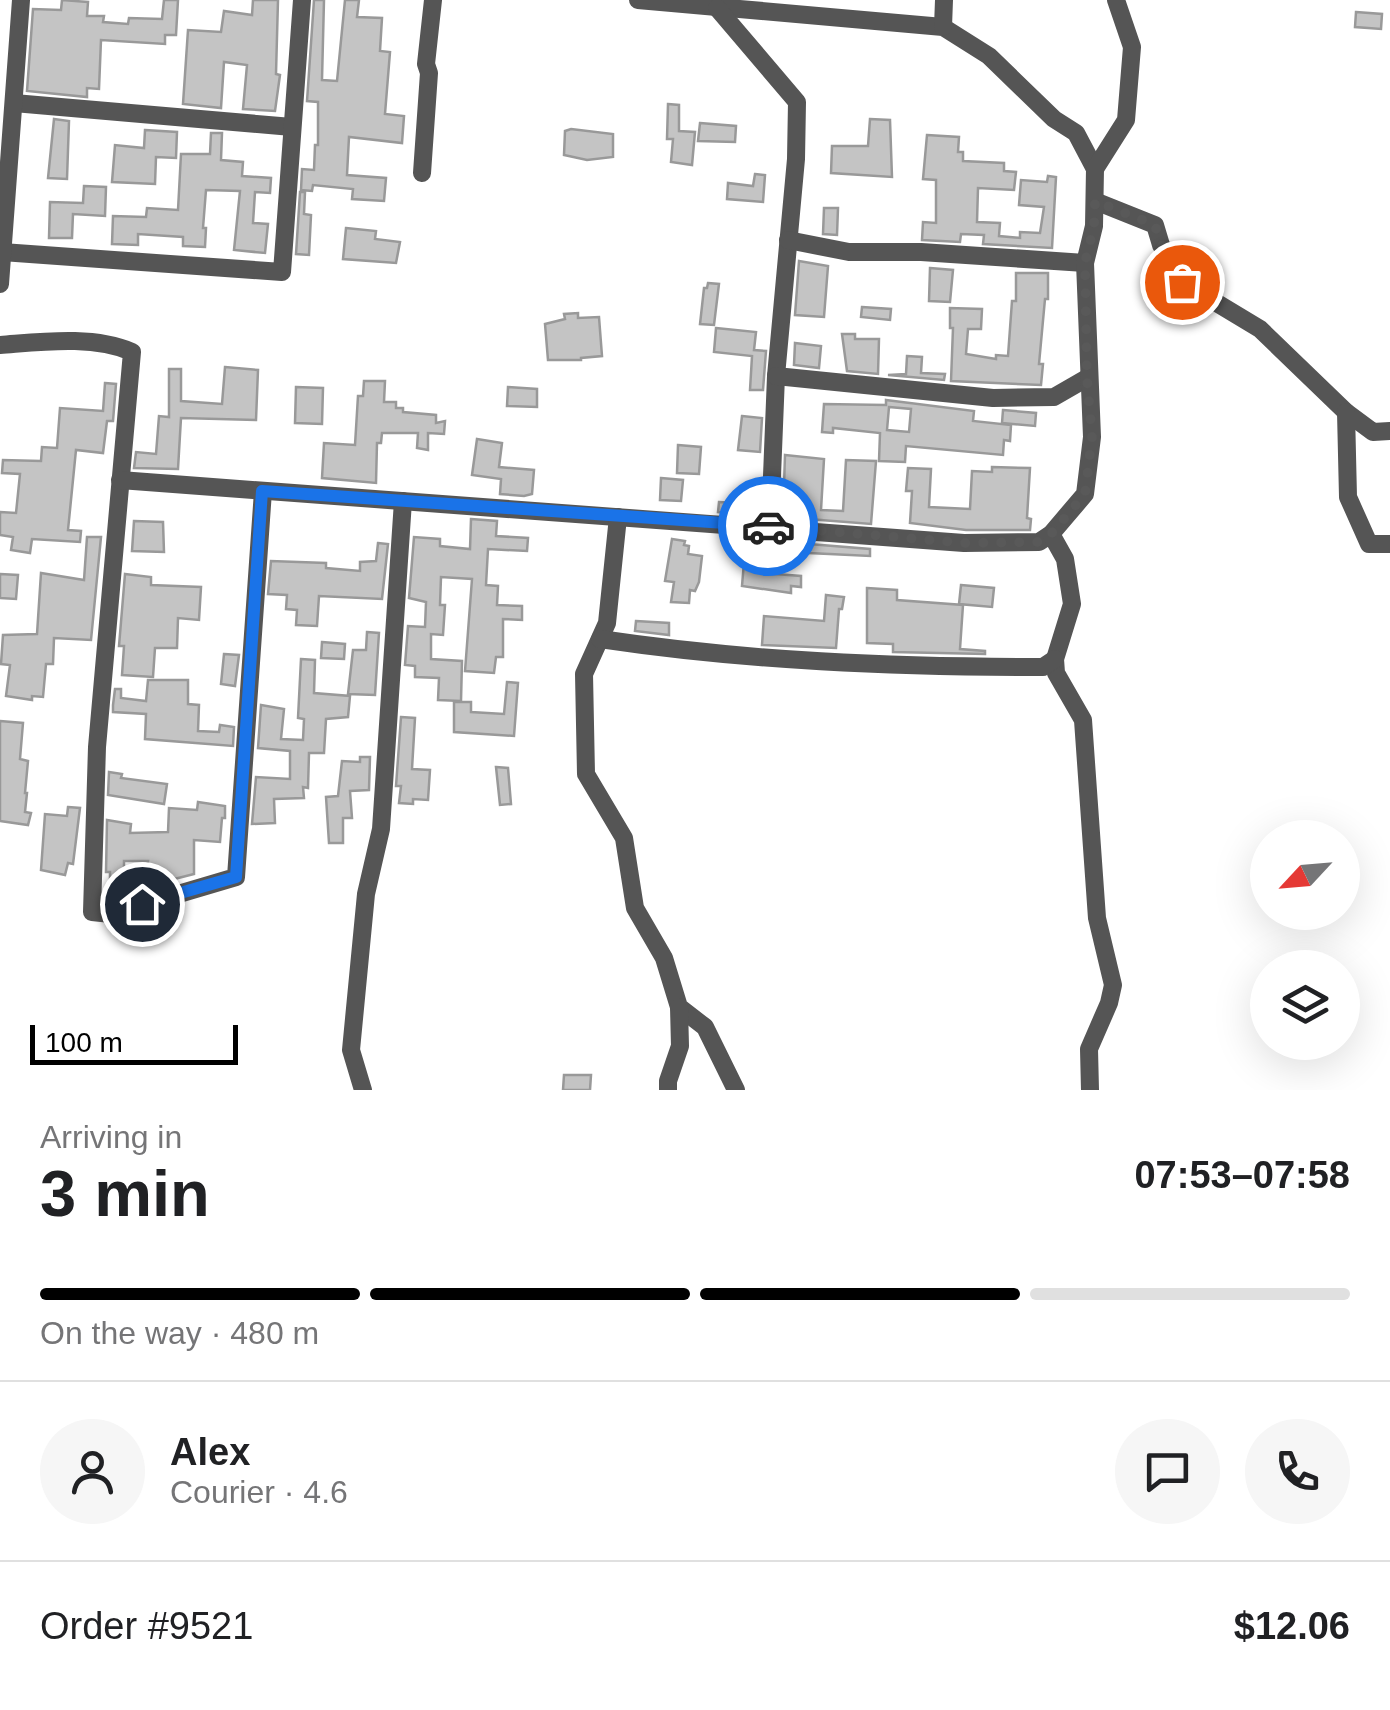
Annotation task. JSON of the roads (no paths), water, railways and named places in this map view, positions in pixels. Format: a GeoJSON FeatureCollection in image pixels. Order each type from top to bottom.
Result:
{"type":"FeatureCollection","features":[{"type":"Feature","properties":{"kind":"street"},"geometry":{"type":"LineString","coordinates":[[0,284],[21,0]]}},
{"type":"Feature","properties":{"kind":"street"},"geometry":{"type":"LineString","coordinates":[[2,252],[282,272],[302,0]]}},
{"type":"Feature","properties":{"kind":"street"},"geometry":{"type":"LineString","coordinates":[[422,173],[429,73],[426,64],[434,0]]}},
{"type":"Feature","properties":{"kind":"street"},"geometry":{"type":"LineString","coordinates":[[120,480],[964,543],[1039,542],[1051,534],[1085,494],[1092,437],[1085,263],[1094,226],[1095,169],[1076,133],[1054,118],[988,56],[943,26],[638,0]]}},
{"type":"Feature","properties":{"kind":"street"},"geometry":{"type":"LineString","coordinates":[[943,26],[944,0]]}},
{"type":"Feature","properties":{"kind":"street"},"geometry":{"type":"LineString","coordinates":[[1095,169],[1126,120],[1132,47],[1116,0]]}},
{"type":"Feature","properties":{"kind":"street"},"geometry":{"type":"LineString","coordinates":[[716,8],[797,102],[776,376],[770,526]]}},
{"type":"Feature","properties":{"kind":"street"},"geometry":{"type":"LineString","coordinates":[[14,104],[292,127]]}},
{"type":"Feature","properties":{"kind":"street"},"geometry":{"type":"LineString","coordinates":[[1095,201],[1155,225],[1182,282],[1260,330],[1372,432],[1390,431]]}},
{"type":"Feature","properties":{"kind":"street"},"geometry":{"type":"LineString","coordinates":[[788,240],[849,252],[922,252],[1085,263]]}},
{"type":"Feature","properties":{"kind":"street"},"geometry":{"type":"LineString","coordinates":[[0,345],[109,345],[132,352],[97,747],[92,912],[111,914],[236,877],[262,491]]}},
{"type":"Feature","properties":{"kind":"street"},"geometry":{"type":"LineString","coordinates":[[776,376],[992,398],[1054,397],[1087,378]]}},
{"type":"Feature","properties":{"kind":"street"},"geometry":{"type":"LineString","coordinates":[[1346,412],[1348,496],[1368,544],[1390,544]]}},
{"type":"Feature","properties":{"kind":"street"},"geometry":{"type":"LineString","coordinates":[[363,1090],[351,1050],[366,894],[381,829],[403,501]]}},
{"type":"Feature","properties":{"kind":"street"},"geometry":{"type":"LineString","coordinates":[[618,517],[607,623],[584,674],[586,774],[624,838],[635,908],[664,958],[680,1008],[680,1046],[668,1090]]}},
{"type":"Feature","properties":{"kind":"street"},"geometry":{"type":"LineString","coordinates":[[1051,534],[1065,559],[1072,604],[1055,659],[1056,673],[1082,720],[1097,918],[1112,985],[1109,1003],[1089,1049],[1090,1090]]}},
{"type":"Feature","properties":{"kind":"street"},"geometry":{"type":"LineString","coordinates":[[600,640],[782,661],[918,667],[1042,667],[1055,659]]}},
{"type":"Feature","properties":{"kind":"street"},"geometry":{"type":"LineString","coordinates":[[680,1008],[705,1027],[736,1090]]}}]}
